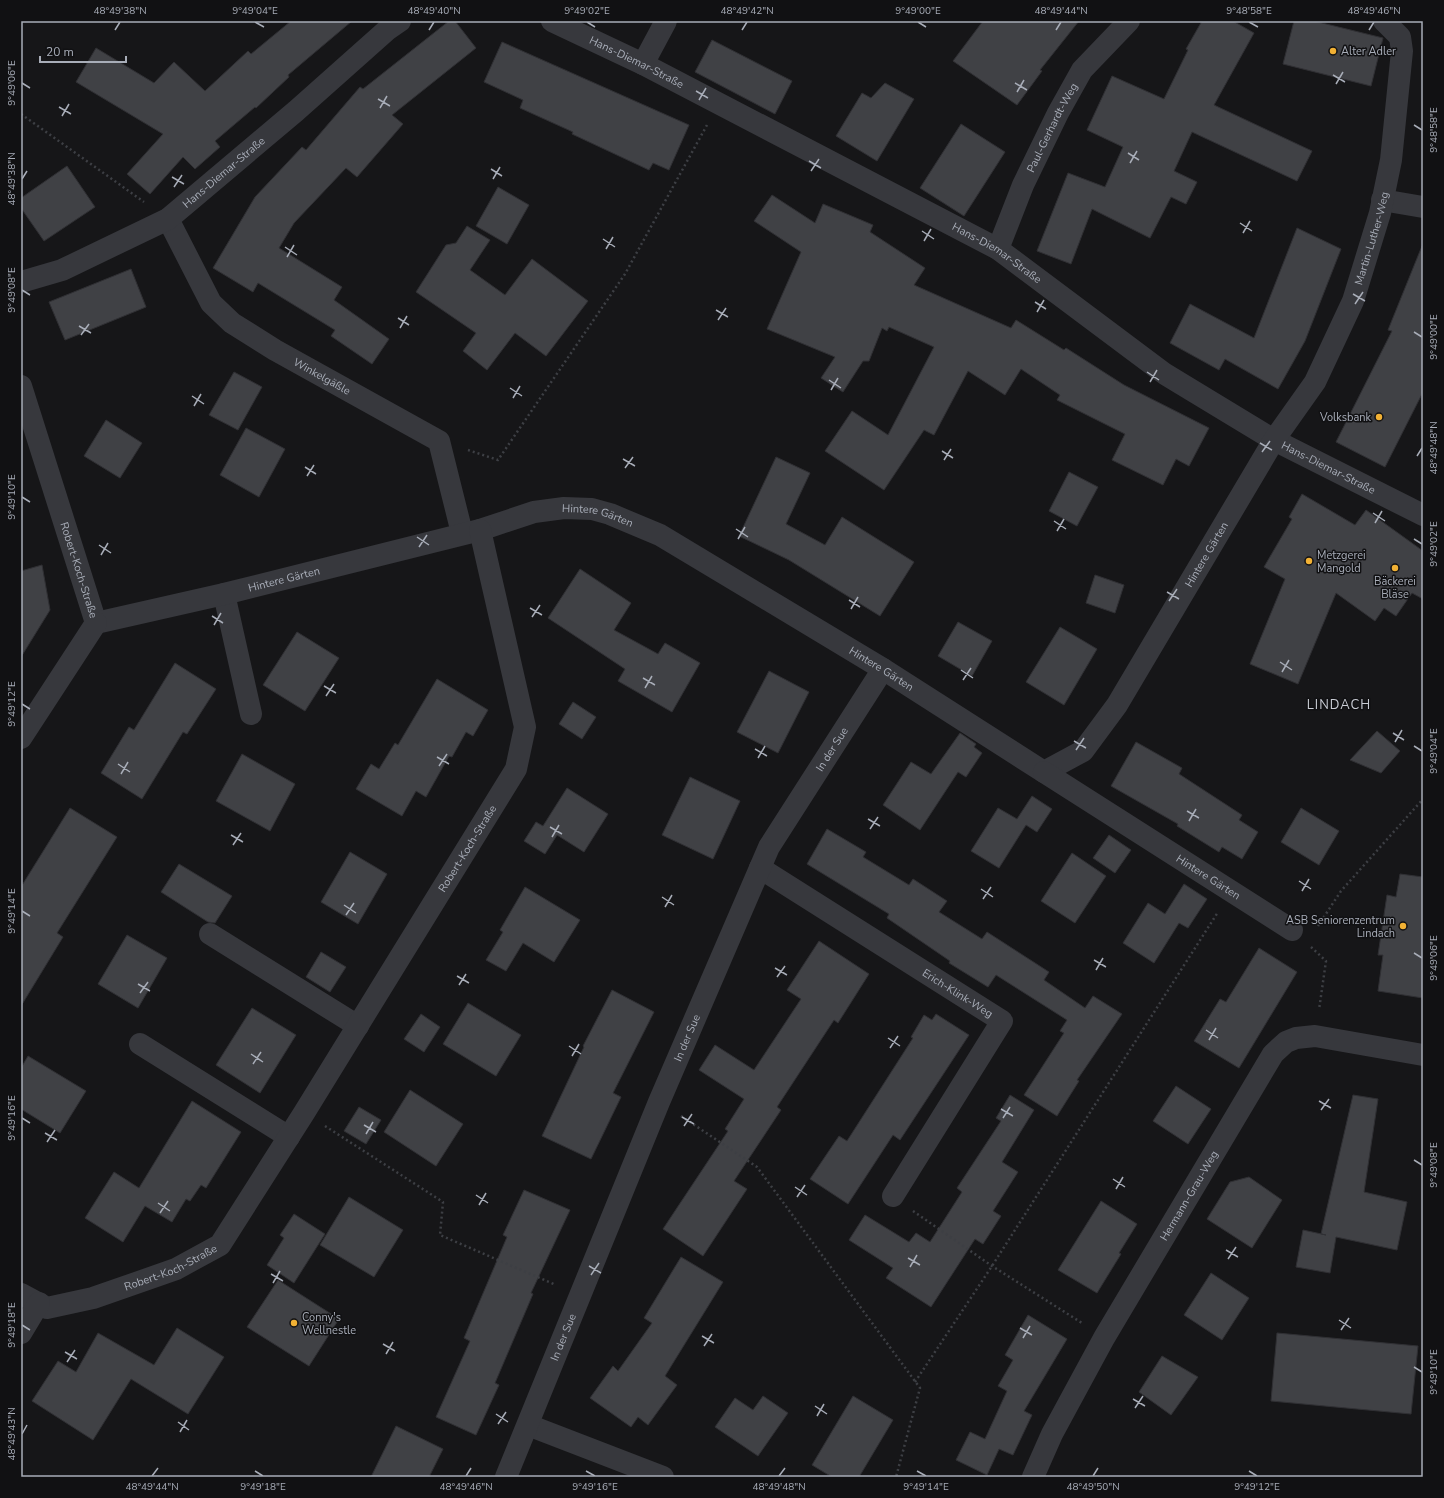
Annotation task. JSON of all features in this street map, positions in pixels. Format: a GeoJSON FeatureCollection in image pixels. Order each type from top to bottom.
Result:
{"type":"FeatureCollection","features":[{"type":"Feature","properties":{"kind":"street","name":"Hans-Diemar-Straße"},"geometry":{"type":"LineString","coordinates":[[21,282],[62,270],[168,219],[296,111],[386,30],[400,21]]}},
{"type":"Feature","properties":{"kind":"street","name":"Hans-Diemar-Straße"},"geometry":{"type":"LineString","coordinates":[[552,21],[643,64],[998,250],[1165,374],[1274,440],[1423,515]]}},
{"type":"Feature","properties":{"kind":"street"},"geometry":{"type":"LineString","coordinates":[[643,64],[666,21]]}},
{"type":"Feature","properties":{"kind":"street","name":"Paul-Gerhardt-Weg"},"geometry":{"type":"LineString","coordinates":[[998,250],[1023,185],[1058,114],[1082,70],[1129,21]]}},
{"type":"Feature","properties":{"kind":"street","name":"Martin-Luther-Weg"},"geometry":{"type":"LineString","coordinates":[[1274,440],[1314,382],[1353,301],[1380,213],[1391,160],[1402,51],[1400,37],[1384,21]]}},
{"type":"Feature","properties":{"kind":"street"},"geometry":{"type":"LineString","coordinates":[[1382,200],[1423,207]]}},
{"type":"Feature","properties":{"kind":"street","name":"Winkelgäßle"},"geometry":{"type":"LineString","coordinates":[[168,219],[211,303],[232,323],[275,350],[439,441]]}},
{"type":"Feature","properties":{"kind":"street","name":"Robert-Koch-Straße"},"geometry":{"type":"LineString","coordinates":[[21,386],[96,623],[21,738]]}},
{"type":"Feature","properties":{"kind":"street","name":"Hintere Gärten"},"geometry":{"type":"LineString","coordinates":[[1044,772],[1083,751],[1117,705],[1274,440]]}},
{"type":"Feature","properties":{"kind":"street"},"geometry":{"type":"LineString","coordinates":[[439,441],[471,532]]}},
{"type":"Feature","properties":{"kind":"street","name":"Hintere Gärten"},"geometry":{"type":"LineString","coordinates":[[96,623],[224,594],[471,532],[534,512],[564,508],[592,509],[610,514],[660,535],[883,669],[1300,937]]}},
{"type":"Feature","properties":{"kind":"street","name":"Robert-Koch-Straße"},"geometry":{"type":"LineString","coordinates":[[30,1299],[47,1308],[93,1298],[176,1270],[220,1245],[304,1113],[516,769],[525,727],[471,532]]}},
{"type":"Feature","properties":{"kind":"street"},"geometry":{"type":"LineString","coordinates":[[224,594],[251,714]]}},
{"type":"Feature","properties":{"kind":"street","name":"In der Sue"},"geometry":{"type":"LineString","coordinates":[[506,1477],[659,1102],[769,847],[883,669]]}},
{"type":"Feature","properties":{"kind":"street","name":"Erich-Klink-Weg"},"geometry":{"type":"LineString","coordinates":[[760,868],[1002,1021],[893,1196]]}},
{"type":"Feature","properties":{"kind":"street"},"geometry":{"type":"LineString","coordinates":[[210,934],[358,1026]]}},
{"type":"Feature","properties":{"kind":"street","name":"Hermann-Grau-Weg"},"geometry":{"type":"LineString","coordinates":[[1033,1477],[1052,1434],[1104,1338],[1273,1054],[1286,1042],[1296,1038],[1315,1036],[1423,1055]]}},
{"type":"Feature","properties":{"kind":"street"},"geometry":{"type":"LineString","coordinates":[[140,1044],[289,1137]]}},
{"type":"Feature","properties":{"kind":"street"},"geometry":{"type":"LineString","coordinates":[[21,1333],[30,1299]]}},
{"type":"Feature","properties":{"kind":"street"},"geometry":{"type":"LineString","coordinates":[[528,1425],[663,1477]]}},
{"type":"Feature","properties":{"kind":"path"},"geometry":{"type":"LineString","coordinates":[[439,441],[498,460],[624,274],[719,104]]}},
{"type":"Feature","properties":{"kind":"path"},"geometry":{"type":"LineString","coordinates":[[21,114],[168,219]]}},
{"type":"Feature","properties":{"kind":"path"},"geometry":{"type":"LineString","coordinates":[[1315,1036],[1326,961],[1300,937],[1423,799]]}},
{"type":"Feature","properties":{"kind":"path"},"geometry":{"type":"LineString","coordinates":[[915,1382],[992,1266],[1231,892]]}},
{"type":"Feature","properties":{"kind":"path"},"geometry":{"type":"LineString","coordinates":[[659,1102],[757,1167],[920,1388],[896,1477]]}},
{"type":"Feature","properties":{"kind":"path"},"geometry":{"type":"LineString","coordinates":[[304,1113],[443,1202],[440,1235],[580,1295]]}},
{"type":"Feature","properties":{"kind":"path"},"geometry":{"type":"LineString","coordinates":[[893,1196],[992,1266],[1104,1338]]}},
{"type":"Feature","properties":{"kind":"building"},"geometry":{"type":"Polygon","coordinates":[[[291,21],[352,21],[288,75],[289,77],[256,108],[255,107],[215,141],[220,147],[195,169],[183,157],[150,194],[127,174],[163,134],[76,82],[96,48],[154,83],[174,62],[205,91],[248,51],[251,54],[291,21]]]}},
{"type":"Feature","properties":{"kind":"building"},"geometry":{"type":"Polygon","coordinates":[[[449,21],[455,21],[476,48],[392,115],[403,124],[357,177],[346,168],[294,223],[279,248],[342,287],[334,300],[389,339],[372,364],[331,336],[335,330],[258,283],[253,292],[213,268],[255,197],[302,147],[306,150],[360,87],[363,89],[449,21]]]}},
{"type":"Feature","properties":{"kind":"building"},"geometry":{"type":"Polygon","coordinates":[[[983,21],[1079,21],[1040,70],[1042,71],[1017,105],[953,61],[983,21]]]}},
{"type":"Feature","properties":{"kind":"building"},"geometry":{"type":"Polygon","coordinates":[[[1202,21],[1233,21],[1254,33],[1214,105],[1312,151],[1297,181],[1192,132],[1174,171],[1197,182],[1186,204],[1171,197],[1150,238],[1092,209],[1071,264],[1037,251],[1068,173],[1105,187],[1123,147],[1087,130],[1112,76],[1164,99],[1188,50],[1186,49],[1202,21]]]}},
{"type":"Feature","properties":{"kind":"building","name":"Alter Adler"},"geometry":{"type":"Polygon","coordinates":[[[1294,21],[1314,21],[1383,38],[1371,86],[1283,64],[1294,21]]]}},
{"type":"Feature","properties":{"kind":"building"},"geometry":{"type":"Polygon","coordinates":[[[712,40],[792,81],[775,114],[695,72],[712,40]]]}},
{"type":"Feature","properties":{"kind":"building"},"geometry":{"type":"Polygon","coordinates":[[[502,42],[689,125],[669,170],[653,163],[649,170],[572,134],[573,132],[520,108],[523,100],[484,82],[502,42]]]}},
{"type":"Feature","properties":{"kind":"building"},"geometry":{"type":"Polygon","coordinates":[[[885,83],[914,99],[877,161],[836,136],[862,93],[871,98],[885,83]]]}},
{"type":"Feature","properties":{"kind":"building"},"geometry":{"type":"Polygon","coordinates":[[[961,124],[1005,152],[964,216],[920,188],[961,124]]]}},
{"type":"Feature","properties":{"kind":"building"},"geometry":{"type":"Polygon","coordinates":[[[67,166],[95,207],[44,241],[21,208],[21,198],[67,166]]]}},
{"type":"Feature","properties":{"kind":"building"},"geometry":{"type":"Polygon","coordinates":[[[498,187],[529,205],[507,244],[476,226],[498,187]]]}},
{"type":"Feature","properties":{"kind":"building"},"geometry":{"type":"Polygon","coordinates":[[[772,195],[815,223],[823,204],[873,225],[870,232],[925,268],[914,285],[1011,328],[1016,320],[1064,350],[1066,348],[1124,385],[1209,428],[1189,466],[1176,459],[1163,485],[1112,460],[1125,434],[1057,400],[1060,395],[1021,369],[1005,395],[968,371],[934,435],[924,430],[884,490],[825,451],[852,411],[888,435],[934,347],[889,327],[887,331],[882,328],[869,361],[863,361],[843,392],[821,378],[835,357],[767,329],[801,252],[754,221],[772,195]]]}},
{"type":"Feature","properties":{"kind":"building"},"geometry":{"type":"Polygon","coordinates":[[[467,226],[490,240],[470,270],[505,295],[532,259],[588,301],[546,356],[515,333],[487,370],[463,351],[476,333],[416,292],[446,245],[456,243],[467,226]]]}},
{"type":"Feature","properties":{"kind":"building"},"geometry":{"type":"Polygon","coordinates":[[[1297,228],[1341,249],[1305,341],[1278,389],[1225,359],[1219,370],[1170,343],[1190,304],[1254,338],[1297,228]]]}},
{"type":"Feature","properties":{"kind":"building","name":"Volksbank"},"geometry":{"type":"Polygon","coordinates":[[[1422,246],[1423,392],[1385,467],[1336,442],[1392,331],[1388,330],[1422,246]]]}},
{"type":"Feature","properties":{"kind":"building"},"geometry":{"type":"Polygon","coordinates":[[[131,269],[146,307],[65,340],[49,302],[131,269]]]}},
{"type":"Feature","properties":{"kind":"building"},"geometry":{"type":"Polygon","coordinates":[[[234,372],[262,387],[238,430],[209,415],[234,372]]]}},
{"type":"Feature","properties":{"kind":"building"},"geometry":{"type":"Polygon","coordinates":[[[106,420],[142,443],[120,478],[84,456],[106,420]]]}},
{"type":"Feature","properties":{"kind":"building"},"geometry":{"type":"Polygon","coordinates":[[[246,428],[285,449],[259,497],[220,475],[246,428]]]}},
{"type":"Feature","properties":{"kind":"building"},"geometry":{"type":"Polygon","coordinates":[[[776,457],[810,473],[786,524],[825,545],[842,517],[914,562],[880,616],[789,560],[739,536],[776,457]]]}},
{"type":"Feature","properties":{"kind":"building"},"geometry":{"type":"Polygon","coordinates":[[[1069,472],[1098,487],[1077,526],[1049,511],[1069,472]]]}},
{"type":"Feature","properties":{"kind":"building"},"geometry":{"type":"Polygon","coordinates":[[[1302,494],[1355,525],[1366,510],[1423,551],[1423,599],[1412,593],[1396,616],[1384,608],[1375,621],[1336,593],[1298,684],[1250,664],[1285,579],[1264,567],[1292,519],[1289,517],[1302,494]]]}},
{"type":"Feature","properties":{"kind":"building"},"geometry":{"type":"Polygon","coordinates":[[[42,565],[50,610],[21,657],[21,571],[42,565]]]}},
{"type":"Feature","properties":{"kind":"building"},"geometry":{"type":"Polygon","coordinates":[[[580,569],[631,603],[614,630],[658,654],[665,643],[700,663],[672,712],[618,681],[625,669],[548,618],[580,569]]]}},
{"type":"Feature","properties":{"kind":"building"},"geometry":{"type":"Polygon","coordinates":[[[1095,575],[1124,585],[1115,613],[1086,603],[1095,575]]]}},
{"type":"Feature","properties":{"kind":"building"},"geometry":{"type":"Polygon","coordinates":[[[958,622],[992,641],[972,676],[938,656],[958,622]]]}},
{"type":"Feature","properties":{"kind":"building"},"geometry":{"type":"Polygon","coordinates":[[[1060,627],[1097,649],[1064,705],[1026,682],[1060,627]]]}},
{"type":"Feature","properties":{"kind":"building"},"geometry":{"type":"Polygon","coordinates":[[[297,632],[339,658],[305,711],[263,685],[297,632]]]}},
{"type":"Feature","properties":{"kind":"building"},"geometry":{"type":"Polygon","coordinates":[[[175,663],[216,689],[187,734],[183,732],[142,799],[101,773],[129,727],[134,730],[175,663]]]}},
{"type":"Feature","properties":{"kind":"building"},"geometry":{"type":"Polygon","coordinates":[[[769,671],[809,692],[778,753],[737,732],[769,671]]]}},
{"type":"Feature","properties":{"kind":"building"},"geometry":{"type":"Polygon","coordinates":[[[437,679],[488,710],[473,736],[466,732],[452,757],[449,756],[426,797],[416,791],[402,816],[356,789],[371,764],[379,769],[395,743],[398,745],[437,679]]]}},
{"type":"Feature","properties":{"kind":"building"},"geometry":{"type":"Polygon","coordinates":[[[573,702],[596,717],[582,739],[559,724],[573,702]]]}},
{"type":"Feature","properties":{"kind":"building"},"geometry":{"type":"Polygon","coordinates":[[[1377,731],[1400,751],[1381,773],[1350,760],[1377,731]]]}},
{"type":"Feature","properties":{"kind":"building"},"geometry":{"type":"Polygon","coordinates":[[[960,733],[976,744],[974,747],[982,753],[966,777],[958,772],[920,830],[883,805],[911,762],[931,774],[960,733]]]}},
{"type":"Feature","properties":{"kind":"building"},"geometry":{"type":"Polygon","coordinates":[[[1136,742],[1182,768],[1179,774],[1242,815],[1239,820],[1258,832],[1242,859],[1222,847],[1219,852],[1177,826],[1178,824],[1111,786],[1136,742]]]}},
{"type":"Feature","properties":{"kind":"building"},"geometry":{"type":"Polygon","coordinates":[[[242,754],[295,784],[270,831],[216,801],[242,754]]]}},
{"type":"Feature","properties":{"kind":"building"},"geometry":{"type":"Polygon","coordinates":[[[690,777],[740,801],[713,859],[662,835],[690,777]]]}},
{"type":"Feature","properties":{"kind":"building"},"geometry":{"type":"Polygon","coordinates":[[[567,788],[608,814],[584,852],[557,835],[545,854],[524,841],[536,822],[543,826],[567,788]]]}},
{"type":"Feature","properties":{"kind":"building"},"geometry":{"type":"Polygon","coordinates":[[[1032,796],[1052,809],[1037,832],[1026,825],[999,868],[971,851],[998,808],[1017,819],[1032,796]]]}},
{"type":"Feature","properties":{"kind":"building"},"geometry":{"type":"Polygon","coordinates":[[[70,808],[117,837],[57,933],[63,937],[21,1006],[21,887],[70,808]]]}},
{"type":"Feature","properties":{"kind":"building"},"geometry":{"type":"Polygon","coordinates":[[[1301,808],[1339,831],[1319,865],[1281,842],[1301,808]]]}},
{"type":"Feature","properties":{"kind":"building"},"geometry":{"type":"Polygon","coordinates":[[[827,829],[866,852],[863,857],[909,885],[913,879],[947,901],[939,912],[982,939],[987,932],[1049,972],[1044,980],[1085,1008],[1093,996],[1122,1014],[1077,1080],[1079,1081],[1057,1116],[1024,1095],[1064,1033],[1060,1031],[1067,1020],[996,975],[988,987],[949,963],[950,961],[887,918],[889,914],[807,864],[827,829]]]}},
{"type":"Feature","properties":{"kind":"building"},"geometry":{"type":"Polygon","coordinates":[[[1109,835],[1131,850],[1115,873],[1093,858],[1109,835]]]}},
{"type":"Feature","properties":{"kind":"building"},"geometry":{"type":"Polygon","coordinates":[[[350,852],[387,874],[358,924],[321,902],[350,852]]]}},
{"type":"Feature","properties":{"kind":"building"},"geometry":{"type":"Polygon","coordinates":[[[1072,853],[1106,876],[1075,923],[1041,901],[1072,853]]]}},
{"type":"Feature","properties":{"kind":"building"},"geometry":{"type":"Polygon","coordinates":[[[179,864],[232,896],[215,923],[208,922],[161,892],[179,864]]]}},
{"type":"Feature","properties":{"kind":"building","name":"ASB Seniorenzentrum Lindach"},"geometry":{"type":"Polygon","coordinates":[[[1400,874],[1423,877],[1423,998],[1378,991],[1383,955],[1378,955],[1387,895],[1396,897],[1400,874]]]}},
{"type":"Feature","properties":{"kind":"building"},"geometry":{"type":"Polygon","coordinates":[[[1184,884],[1207,899],[1188,928],[1179,923],[1154,963],[1123,943],[1148,903],[1165,914],[1184,884]]]}},
{"type":"Feature","properties":{"kind":"building"},"geometry":{"type":"Polygon","coordinates":[[[525,887],[580,920],[554,962],[523,943],[506,971],[486,960],[503,932],[500,930],[525,887]]]}},
{"type":"Feature","properties":{"kind":"building"},"geometry":{"type":"Polygon","coordinates":[[[127,935],[167,958],[138,1008],[98,984],[127,935]]]}},
{"type":"Feature","properties":{"kind":"building"},"geometry":{"type":"Polygon","coordinates":[[[819,941],[869,974],[838,1023],[834,1020],[777,1107],[781,1110],[734,1181],[747,1189],[703,1256],[663,1229],[728,1131],[725,1129],[744,1099],[699,1070],[715,1045],[754,1070],[801,999],[787,990],[819,941]]]}},
{"type":"Feature","properties":{"kind":"building"},"geometry":{"type":"Polygon","coordinates":[[[1259,948],[1297,972],[1239,1068],[1194,1041],[1220,999],[1226,1002],[1259,948]]]}},
{"type":"Feature","properties":{"kind":"building"},"geometry":{"type":"Polygon","coordinates":[[[321,952],[346,967],[330,992],[306,977],[321,952]]]}},
{"type":"Feature","properties":{"kind":"building"},"geometry":{"type":"Polygon","coordinates":[[[612,990],[654,1012],[613,1093],[621,1097],[591,1159],[542,1136],[584,1047],[583,1046],[612,990]]]}},
{"type":"Feature","properties":{"kind":"building"},"geometry":{"type":"Polygon","coordinates":[[[468,1003],[521,1035],[496,1076],[443,1044],[468,1003]]]}},
{"type":"Feature","properties":{"kind":"building"},"geometry":{"type":"Polygon","coordinates":[[[252,1008],[296,1035],[260,1093],[216,1065],[252,1008]]]}},
{"type":"Feature","properties":{"kind":"building"},"geometry":{"type":"Polygon","coordinates":[[[421,1014],[440,1027],[424,1052],[404,1039],[421,1014]]]}},
{"type":"Feature","properties":{"kind":"building"},"geometry":{"type":"Polygon","coordinates":[[[936,1014],[969,1035],[900,1140],[893,1135],[848,1204],[810,1179],[839,1136],[847,1141],[913,1038],[911,1037],[924,1015],[932,1020],[936,1014]]]}},
{"type":"Feature","properties":{"kind":"building"},"geometry":{"type":"Polygon","coordinates":[[[28,1056],[86,1091],[60,1133],[21,1109],[21,1068],[28,1056]]]}},
{"type":"Feature","properties":{"kind":"building"},"geometry":{"type":"Polygon","coordinates":[[[1176,1086],[1211,1109],[1188,1144],[1153,1121],[1176,1086]]]}},
{"type":"Feature","properties":{"kind":"building"},"geometry":{"type":"Polygon","coordinates":[[[410,1090],[463,1124],[436,1166],[384,1132],[410,1090]]]}},
{"type":"Feature","properties":{"kind":"building"},"geometry":{"type":"Polygon","coordinates":[[[1010,1095],[1034,1110],[1002,1162],[1018,1172],[993,1211],[1001,1216],[983,1244],[975,1239],[931,1307],[886,1278],[893,1268],[849,1240],[865,1215],[909,1242],[916,1233],[930,1242],[962,1192],[957,1188],[1001,1121],[996,1118],[1010,1095]]]}},
{"type":"Feature","properties":{"kind":"building"},"geometry":{"type":"Polygon","coordinates":[[[1353,1095],[1378,1099],[1364,1192],[1407,1202],[1397,1250],[1336,1237],[1330,1273],[1296,1267],[1303,1230],[1321,1234],[1353,1095]]]}},
{"type":"Feature","properties":{"kind":"building"},"geometry":{"type":"Polygon","coordinates":[[[192,1101],[241,1132],[206,1188],[201,1185],[190,1201],[186,1199],[172,1222],[145,1206],[123,1242],[85,1218],[114,1172],[139,1188],[192,1101]]]}},
{"type":"Feature","properties":{"kind":"building"},"geometry":{"type":"Polygon","coordinates":[[[359,1107],[381,1120],[366,1144],[344,1131],[359,1107]]]}},
{"type":"Feature","properties":{"kind":"building"},"geometry":{"type":"Polygon","coordinates":[[[1249,1177],[1282,1200],[1252,1248],[1207,1219],[1230,1182],[1249,1177]]]}},
{"type":"Feature","properties":{"kind":"building"},"geometry":{"type":"Polygon","coordinates":[[[524,1190],[570,1210],[531,1293],[533,1294],[495,1383],[499,1385],[476,1435],[436,1417],[470,1341],[464,1338],[507,1237],[503,1235],[524,1190]]]}},
{"type":"Feature","properties":{"kind":"building"},"geometry":{"type":"Polygon","coordinates":[[[349,1197],[403,1230],[374,1277],[320,1245],[349,1197]]]}},
{"type":"Feature","properties":{"kind":"building"},"geometry":{"type":"Polygon","coordinates":[[[1101,1201],[1137,1224],[1119,1253],[1121,1254],[1097,1293],[1058,1270],[1101,1201]]]}},
{"type":"Feature","properties":{"kind":"building"},"geometry":{"type":"Polygon","coordinates":[[[294,1214],[325,1234],[294,1283],[267,1265],[284,1238],[280,1235],[294,1214]]]}},
{"type":"Feature","properties":{"kind":"building"},"geometry":{"type":"Polygon","coordinates":[[[681,1257],[723,1282],[665,1376],[677,1385],[648,1425],[638,1417],[631,1427],[590,1398],[613,1366],[618,1371],[652,1323],[644,1318],[681,1257]]]}},
{"type":"Feature","properties":{"kind":"building"},"geometry":{"type":"Polygon","coordinates":[[[1211,1273],[1249,1298],[1222,1340],[1184,1315],[1211,1273]]]}},
{"type":"Feature","properties":{"kind":"building"},"geometry":{"type":"Polygon","coordinates":[[[278,1280],[339,1319],[309,1366],[247,1327],[278,1280]]]}},
{"type":"Feature","properties":{"kind":"building"},"geometry":{"type":"Polygon","coordinates":[[[1028,1315],[1067,1339],[1024,1411],[1032,1415],[1013,1455],[999,1449],[987,1475],[956,1460],[970,1432],[985,1439],[1007,1391],[998,1386],[1013,1360],[1005,1355],[1028,1315]]]}},
{"type":"Feature","properties":{"kind":"building"},"geometry":{"type":"Polygon","coordinates":[[[177,1328],[224,1357],[188,1414],[131,1379],[93,1440],[32,1401],[58,1361],[76,1372],[98,1333],[154,1365],[177,1328]]]}},
{"type":"Feature","properties":{"kind":"building"},"geometry":{"type":"Polygon","coordinates":[[[1277,1333],[1418,1346],[1411,1414],[1271,1401],[1277,1333]]]}},
{"type":"Feature","properties":{"kind":"building"},"geometry":{"type":"Polygon","coordinates":[[[1162,1356],[1198,1377],[1171,1415],[1139,1392],[1162,1356]]]}},
{"type":"Feature","properties":{"kind":"building"},"geometry":{"type":"Polygon","coordinates":[[[763,1396],[788,1413],[758,1456],[715,1427],[735,1398],[753,1410],[763,1396]]]}},
{"type":"Feature","properties":{"kind":"building"},"geometry":{"type":"Polygon","coordinates":[[[853,1396],[893,1420],[859,1477],[832,1477],[812,1465],[853,1396]]]}},
{"type":"Feature","properties":{"kind":"building"},"geometry":{"type":"Polygon","coordinates":[[[396,1426],[443,1449],[429,1477],[371,1477],[396,1426]]]}},
{"type":"Feature","properties":{"kind":"place","name":"Alter Adler"},"geometry":{"type":"Point","coordinates":[1333,51]}},
{"type":"Feature","properties":{"kind":"place","name":"Volksbank"},"geometry":{"type":"Point","coordinates":[1379,417]}},
{"type":"Feature","properties":{"kind":"place","name":"Metzgerei Mangold"},"geometry":{"type":"Point","coordinates":[1309,561]}},
{"type":"Feature","properties":{"kind":"place","name":"Bäckerei Bläse"},"geometry":{"type":"Point","coordinates":[1395,568]}},
{"type":"Feature","properties":{"kind":"place","name":"ASB Seniorenzentrum Lindach"},"geometry":{"type":"Point","coordinates":[1403,926]}},
{"type":"Feature","properties":{"kind":"place","name":"Conny's Wellnestle"},"geometry":{"type":"Point","coordinates":[294,1323]}},
{"type":"Feature","properties":{"kind":"district","name":"LINDACH"},"geometry":{"type":"Point","coordinates":[1339,705]}}]}
